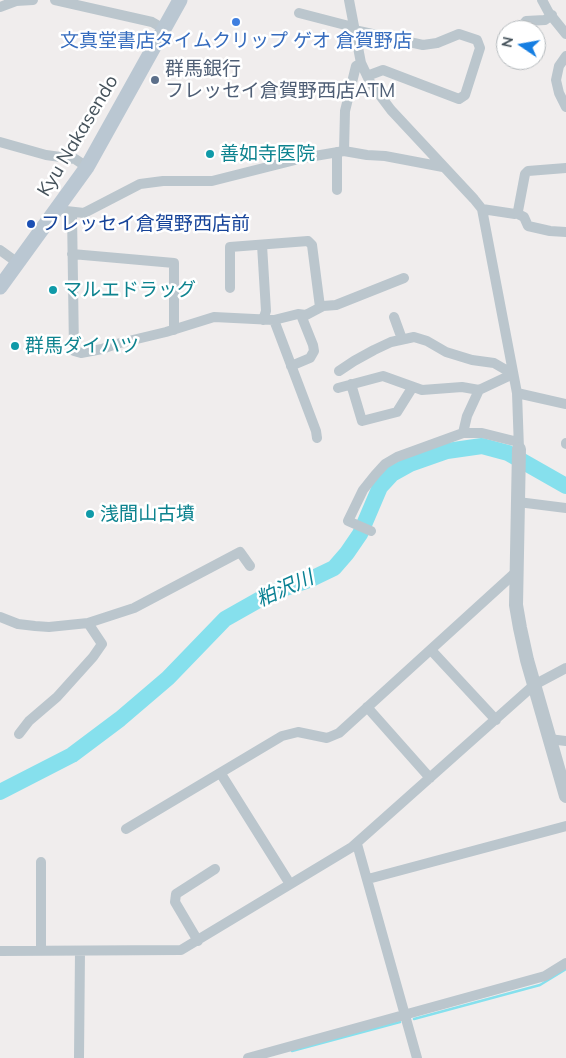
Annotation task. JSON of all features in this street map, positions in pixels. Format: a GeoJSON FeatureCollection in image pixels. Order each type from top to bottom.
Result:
{"type":"FeatureCollection","features":[{"type":"Feature","properties":{"kind":"main road","name":"Kyu Nakasendo"},"geometry":{"type":"LineString","coordinates":[[0,286],[65,210],[180,0]]}},
{"type":"Feature","properties":{"kind":"street"},"geometry":{"type":"LineString","coordinates":[[0,6],[16,1],[33,0]]}},
{"type":"Feature","properties":{"kind":"street"},"geometry":{"type":"LineString","coordinates":[[55,0],[152,22],[164,29]]}},
{"type":"Feature","properties":{"kind":"street"},"geometry":{"type":"LineString","coordinates":[[349,0],[360,64],[366,76],[391,110],[482,209],[517,393],[518,502],[516,605],[534,685],[566,796]]}},
{"type":"Feature","properties":{"kind":"street"},"geometry":{"type":"LineString","coordinates":[[542,0],[566,34]]}},
{"type":"Feature","properties":{"kind":"street"},"geometry":{"type":"LineString","coordinates":[[299,13],[353,29],[422,45],[437,43],[459,34],[477,40],[480,48],[465,95],[459,98],[383,70],[366,76]]}},
{"type":"Feature","properties":{"kind":"street"},"geometry":{"type":"LineString","coordinates":[[544,20],[552,15]]}},
{"type":"Feature","properties":{"kind":"street"},"geometry":{"type":"LineString","coordinates":[[566,56],[559,66],[556,80],[559,93],[566,107]]}},
{"type":"Feature","properties":{"kind":"street"},"geometry":{"type":"LineString","coordinates":[[337,190],[345,111],[356,66],[360,64]]}},
{"type":"Feature","properties":{"kind":"street"},"geometry":{"type":"LineString","coordinates":[[0,142],[46,155],[75,159],[87,167]]}},
{"type":"Feature","properties":{"kind":"street"},"geometry":{"type":"LineString","coordinates":[[404,278],[336,305],[320,307],[306,315],[301,316],[298,314],[268,320],[214,317],[174,330],[81,353],[74,350],[72,254],[65,210],[84,213],[140,184],[163,181],[212,181],[303,158],[340,151],[385,156],[443,167]]}},
{"type":"Feature","properties":{"kind":"street"},"geometry":{"type":"LineString","coordinates":[[516,213],[525,174],[528,171],[566,168]]}},
{"type":"Feature","properties":{"kind":"street"},"geometry":{"type":"LineString","coordinates":[[482,209],[516,213],[524,217],[528,226],[550,231],[566,232]]}},
{"type":"Feature","properties":{"kind":"street"},"geometry":{"type":"LineString","coordinates":[[230,288],[230,247],[308,241],[312,245],[320,307]]}},
{"type":"Feature","properties":{"kind":"street"},"geometry":{"type":"LineString","coordinates":[[262,245],[268,320],[291,366],[317,438]]}},
{"type":"Feature","properties":{"kind":"street"},"geometry":{"type":"LineString","coordinates":[[0,250],[18,263]]}},
{"type":"Feature","properties":{"kind":"street"},"geometry":{"type":"LineString","coordinates":[[72,254],[174,263],[174,330]]}},
{"type":"Feature","properties":{"kind":"street"},"geometry":{"type":"LineString","coordinates":[[291,366],[310,358],[314,351],[314,345],[301,316]]}},
{"type":"Feature","properties":{"kind":"street"},"geometry":{"type":"LineString","coordinates":[[394,317],[402,339]]}},
{"type":"Feature","properties":{"kind":"street"},"geometry":{"type":"LineString","coordinates":[[339,371],[354,360],[374,350],[402,339],[414,337],[422,338],[446,352],[472,360],[494,363],[513,374]]}},
{"type":"Feature","properties":{"kind":"street"},"geometry":{"type":"LineString","coordinates":[[338,388],[382,376],[412,388],[434,390],[462,387],[479,390],[513,374]]}},
{"type":"Feature","properties":{"kind":"street"},"geometry":{"type":"LineString","coordinates":[[351,384],[362,421],[397,412],[412,388]]}},
{"type":"Feature","properties":{"kind":"street"},"geometry":{"type":"LineString","coordinates":[[463,433],[479,390]]}},
{"type":"Feature","properties":{"kind":"street"},"geometry":{"type":"LineString","coordinates":[[517,393],[566,404]]}},
{"type":"Feature","properties":{"kind":"street"},"geometry":{"type":"LineString","coordinates":[[371,531],[348,521],[363,490],[385,464],[397,457],[463,433],[482,433],[518,446]]}},
{"type":"Feature","properties":{"kind":"street"},"geometry":{"type":"LineString","coordinates":[[518,502],[566,508]]}},
{"type":"Feature","properties":{"kind":"street"},"geometry":{"type":"LineString","coordinates":[[0,617],[18,624],[48,627],[88,623],[134,608],[240,552],[250,566]]}},
{"type":"Feature","properties":{"kind":"street"},"geometry":{"type":"LineString","coordinates":[[126,829],[290,733],[298,732],[327,738],[333,737],[516,572]]}},
{"type":"Feature","properties":{"kind":"street"},"geometry":{"type":"LineString","coordinates":[[18,734],[28,721],[57,697],[93,658],[102,644],[88,623]]}},
{"type":"Feature","properties":{"kind":"street"},"geometry":{"type":"LineString","coordinates":[[431,650],[496,720]]}},
{"type":"Feature","properties":{"kind":"street"},"geometry":{"type":"LineString","coordinates":[[0,951],[181,950],[357,844],[534,685],[566,668]]}},
{"type":"Feature","properties":{"kind":"street"},"geometry":{"type":"LineString","coordinates":[[367,707],[430,778]]}},
{"type":"Feature","properties":{"kind":"street"},"geometry":{"type":"LineString","coordinates":[[549,739],[566,741]]}},
{"type":"Feature","properties":{"kind":"street"},"geometry":{"type":"LineString","coordinates":[[221,774],[290,884]]}},
{"type":"Feature","properties":{"kind":"street"},"geometry":{"type":"LineString","coordinates":[[368,879],[566,826]]}},
{"type":"Feature","properties":{"kind":"street"},"geometry":{"type":"LineString","coordinates":[[357,844],[417,1058]]}},
{"type":"Feature","properties":{"kind":"street"},"geometry":{"type":"LineString","coordinates":[[41,862],[41,951]]}},
{"type":"Feature","properties":{"kind":"street"},"geometry":{"type":"LineString","coordinates":[[198,940],[175,902],[176,894],[215,869]]}},
{"type":"Feature","properties":{"kind":"street"},"geometry":{"type":"LineString","coordinates":[[80,951],[80,1058]]}},
{"type":"Feature","properties":{"kind":"street"},"geometry":{"type":"LineString","coordinates":[[248,1058],[545,976],[566,963]]}},
{"type":"Feature","properties":{"kind":"waterway","name":"粕沢川"},"geometry":{"type":"LineString","coordinates":[[0,792],[72,755],[120,719],[168,678],[225,619],[271,593],[309,580],[334,568],[360,534],[380,487],[392,474],[410,464],[447,451],[482,446],[508,453],[566,486]]}},
{"type":"Feature","properties":{"kind":"waterway"},"geometry":{"type":"LineString","coordinates":[[414,1019],[540,985],[566,969]]}},
{"type":"Feature","properties":{"kind":"waterway"},"geometry":{"type":"LineString","coordinates":[[292,1051],[400,1022]]}},
{"type":"Feature","properties":{"kind":"place","name":"文真堂書店タイムクリップ ゲオ 倉賀野店"},"geometry":{"type":"Point","coordinates":[236,22]}},
{"type":"Feature","properties":{"kind":"place","name":"群馬銀行 フレッセイ倉賀野西店ATM"},"geometry":{"type":"Point","coordinates":[155,80]}},
{"type":"Feature","properties":{"kind":"place","name":"善如寺医院"},"geometry":{"type":"Point","coordinates":[210,154]}},
{"type":"Feature","properties":{"kind":"place","name":"フレッセイ倉賀野西店前"},"geometry":{"type":"Point","coordinates":[31,224]}},
{"type":"Feature","properties":{"kind":"place","name":"マルエドラッグ"},"geometry":{"type":"Point","coordinates":[53,290]}},
{"type":"Feature","properties":{"kind":"place","name":"群馬ダイハツ"},"geometry":{"type":"Point","coordinates":[15,346]}},
{"type":"Feature","properties":{"kind":"place","name":"浅間山古墳"},"geometry":{"type":"Point","coordinates":[90,514]}}]}
